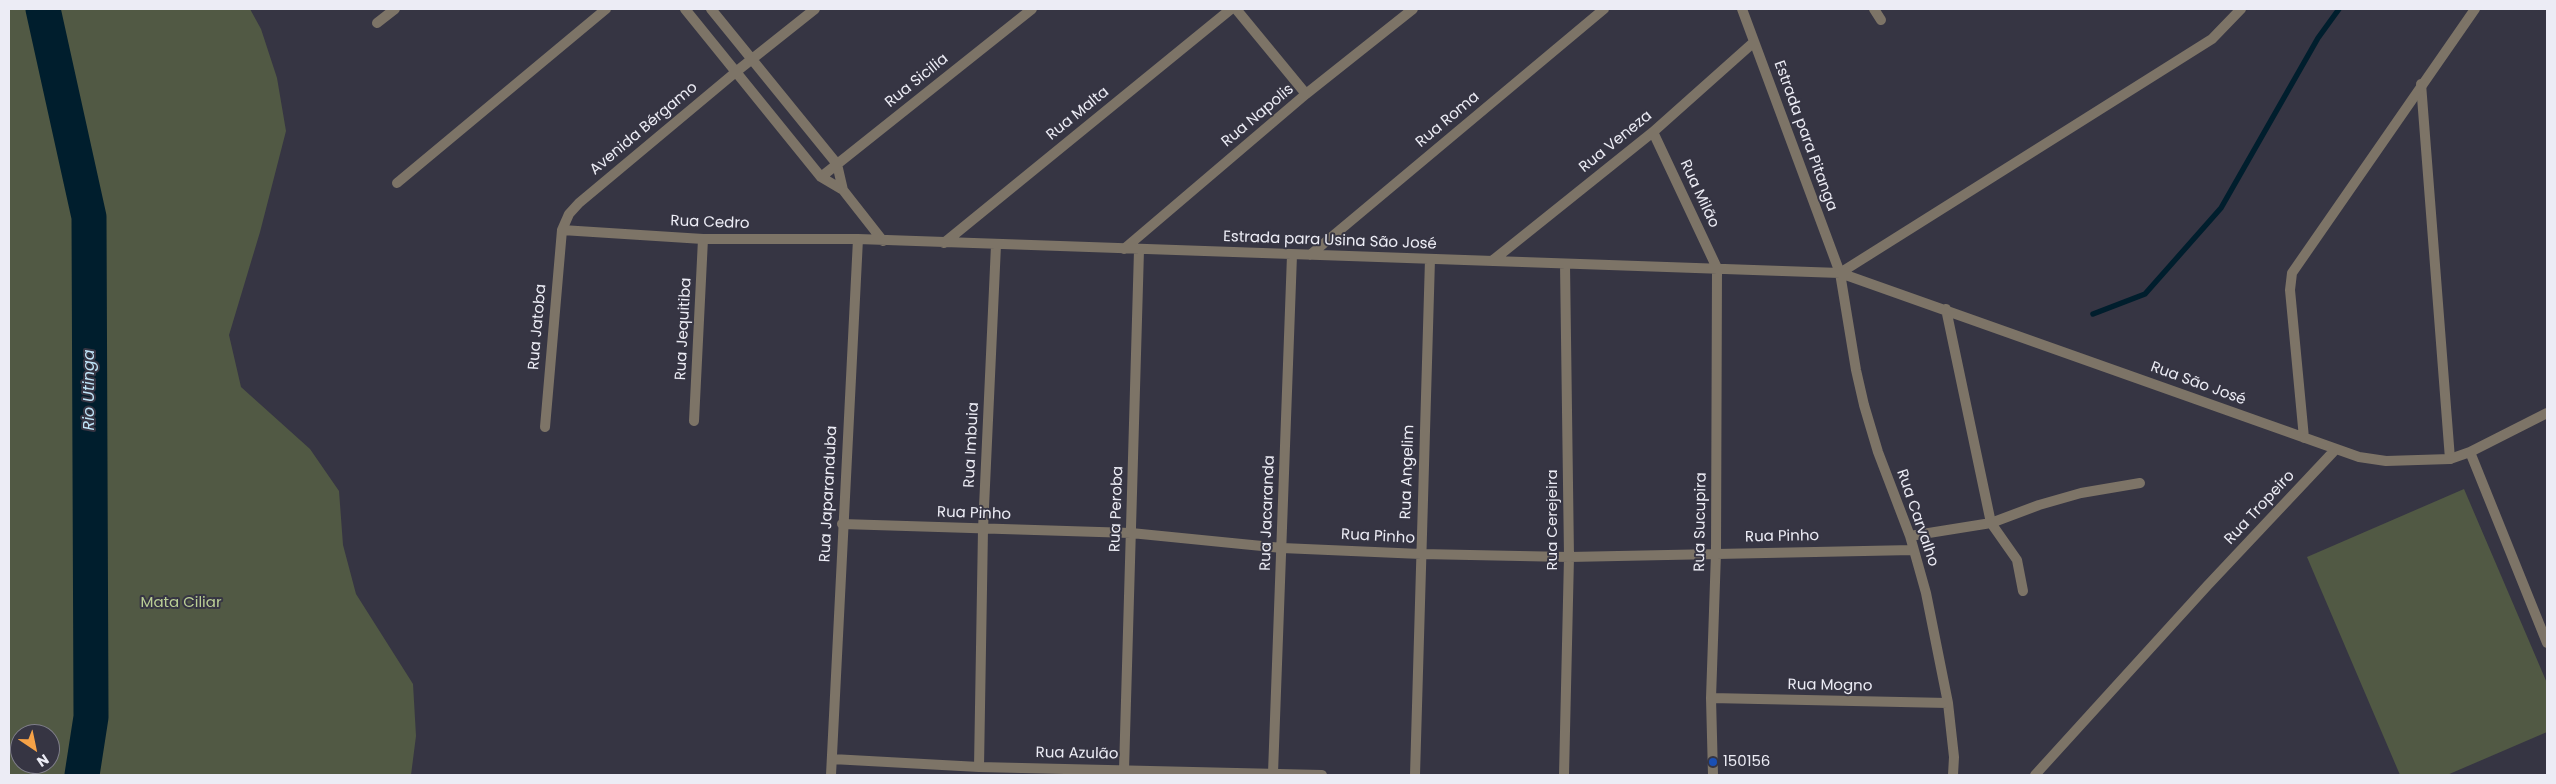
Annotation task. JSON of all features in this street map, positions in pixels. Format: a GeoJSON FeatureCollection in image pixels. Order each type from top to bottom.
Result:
{"type":"FeatureCollection","features":[{"type":"Feature","properties":{"kind":"street"},"geometry":{"type":"LineString","coordinates":[[377,23],[395,9]]}},
{"type":"Feature","properties":{"kind":"street"},"geometry":{"type":"LineString","coordinates":[[397,184],[606,9]]}},
{"type":"Feature","properties":{"kind":"street"},"geometry":{"type":"LineString","coordinates":[[685,9],[821,177],[843,190],[883,241]]}},
{"type":"Feature","properties":{"kind":"street"},"geometry":{"type":"LineString","coordinates":[[711,9],[837,164],[843,190]]}},
{"type":"Feature","properties":{"kind":"street","name":"Avenida Bérgamo"},"geometry":{"type":"LineString","coordinates":[[562,230],[569,214],[579,203],[737,71],[815,9]]}},
{"type":"Feature","properties":{"kind":"street","name":"Rua Sicilia"},"geometry":{"type":"LineString","coordinates":[[821,177],[1032,9]]}},
{"type":"Feature","properties":{"kind":"street","name":"Rua Malta"},"geometry":{"type":"LineString","coordinates":[[944,243],[1232,9]]}},
{"type":"Feature","properties":{"kind":"street"},"geometry":{"type":"LineString","coordinates":[[1236,9],[1306,94]]}},
{"type":"Feature","properties":{"kind":"street","name":"Rua Roma"},"geometry":{"type":"LineString","coordinates":[[1310,255],[1604,9]]}},
{"type":"Feature","properties":{"kind":"street","name":"Estrada para Pitanga"},"geometry":{"type":"LineString","coordinates":[[1742,9],[1840,273]]}},
{"type":"Feature","properties":{"kind":"street"},"geometry":{"type":"LineString","coordinates":[[1874,9],[1881,20]]}},
{"type":"Feature","properties":{"kind":"street"},"geometry":{"type":"LineString","coordinates":[[1840,273],[2212,39],[2240,9]]}},
{"type":"Feature","properties":{"kind":"street"},"geometry":{"type":"LineString","coordinates":[[2304,438],[2290,290],[2292,273],[2421,84],[2475,9]]}},
{"type":"Feature","properties":{"kind":"street","name":"Rua Napolis"},"geometry":{"type":"LineString","coordinates":[[1124,249],[1406,11]]}},
{"type":"Feature","properties":{"kind":"street","name":"Rua Veneza"},"geometry":{"type":"LineString","coordinates":[[1492,261],[1653,132],[1754,42]]}},
{"type":"Feature","properties":{"kind":"street"},"geometry":{"type":"LineString","coordinates":[[2421,84],[2450,459]]}},
{"type":"Feature","properties":{"kind":"street","name":"Rua Milão"},"geometry":{"type":"LineString","coordinates":[[1653,132],[1717,268]]}},
{"type":"Feature","properties":{"kind":"street","name":"Rua Cedro"},"geometry":{"type":"LineString","coordinates":[[562,230],[704,239],[858,240]]}},
{"type":"Feature","properties":{"kind":"street","name":"Rua Jatoba"},"geometry":{"type":"LineString","coordinates":[[545,427],[562,230]]}},
{"type":"Feature","properties":{"kind":"street","name":"Rua Jequitiba"},"geometry":{"type":"LineString","coordinates":[[694,421],[704,239]]}},
{"type":"Feature","properties":{"kind":"street"},"geometry":{"type":"LineString","coordinates":[[858,240],[883,241]]}},
{"type":"Feature","properties":{"kind":"street","name":"Rua Japaranduba"},"geometry":{"type":"LineString","coordinates":[[831,775],[842,524],[858,240]]}},
{"type":"Feature","properties":{"kind":"street","name":"Estrada para Usina São José"},"geometry":{"type":"LineString","coordinates":[[883,241],[1840,273]]}},
{"type":"Feature","properties":{"kind":"street","name":"Rua Imbuia"},"geometry":{"type":"LineString","coordinates":[[979,767],[983,529],[996,245]]}},
{"type":"Feature","properties":{"kind":"street","name":"Rua Peroba"},"geometry":{"type":"LineString","coordinates":[[1124,770],[1139,250]]}},
{"type":"Feature","properties":{"kind":"street","name":"Rua Jacaranda"},"geometry":{"type":"LineString","coordinates":[[1273,773],[1292,255]]}},
{"type":"Feature","properties":{"kind":"street","name":"Rua Angelim"},"geometry":{"type":"LineString","coordinates":[[1415,775],[1430,259]]}},
{"type":"Feature","properties":{"kind":"street","name":"Rua Cerejeira"},"geometry":{"type":"LineString","coordinates":[[1564,775],[1569,557],[1565,264]]}},
{"type":"Feature","properties":{"kind":"street","name":"Rua Sucupira"},"geometry":{"type":"LineString","coordinates":[[1713,775],[1711,698],[1716,553],[1717,268]]}},
{"type":"Feature","properties":{"kind":"street","name":"Rua São José"},"geometry":{"type":"LineString","coordinates":[[1840,273],[2359,457],[2386,461],[2450,459],[2470,452],[2547,413]]}},
{"type":"Feature","properties":{"kind":"street","name":"Rua Carvalho"},"geometry":{"type":"LineString","coordinates":[[1840,273],[1864,405],[1878,452],[1910,536],[1926,593],[1948,704],[1954,757],[1953,775]]}},
{"type":"Feature","properties":{"kind":"street"},"geometry":{"type":"LineString","coordinates":[[1946,309],[1991,523],[2017,560],[2023,591]]}},
{"type":"Feature","properties":{"kind":"street","name":"Rua Tropeiro"},"geometry":{"type":"LineString","coordinates":[[2035,775],[2207,586],[2335,450]]}},
{"type":"Feature","properties":{"kind":"street"},"geometry":{"type":"LineString","coordinates":[[2470,452],[2547,643]]}},
{"type":"Feature","properties":{"kind":"street"},"geometry":{"type":"LineString","coordinates":[[1910,536],[1991,523],[2039,504],[2081,493],[2140,483]]}},
{"type":"Feature","properties":{"kind":"street","name":"Rua Pinho"},"geometry":{"type":"LineString","coordinates":[[842,524],[1131,533],[1282,548],[1421,554],[1569,557],[1913,550]]}},
{"type":"Feature","properties":{"kind":"street","name":"Rua Mogno"},"geometry":{"type":"LineString","coordinates":[[1711,698],[1948,704]]}},
{"type":"Feature","properties":{"kind":"street","name":"Rua Azulão"},"geometry":{"type":"LineString","coordinates":[[832,759],[979,767],[1322,775]]}},
{"type":"Feature","properties":{"kind":"green space","name":"Mata Ciliar"},"geometry":{"type":"Polygon","coordinates":[[[9,9],[250,9],[261,29],[277,78],[286,131],[260,232],[229,335],[241,387],[310,449],[339,491],[343,545],[356,594],[413,684],[416,736],[411,775],[9,775],[9,9]]]}},
{"type":"Feature","properties":{"kind":"green space"},"geometry":{"type":"Polygon","coordinates":[[[2464,489],[2547,683],[2547,732],[2447,775],[2400,775],[2307,557],[2464,489]]]}},
{"type":"Feature","properties":{"kind":"waterway","name":"Rio Utinga"},"geometry":{"type":"LineString","coordinates":[[43,9],[89,217],[91,717],[82,775]]}},
{"type":"Feature","properties":{"kind":"waterway"},"geometry":{"type":"LineString","coordinates":[[2093,314],[2145,294],[2221,208],[2318,38],[2339,9]]}},
{"type":"Feature","properties":{"kind":"place","name":"150156"},"geometry":{"type":"Point","coordinates":[1713,762]}}]}
